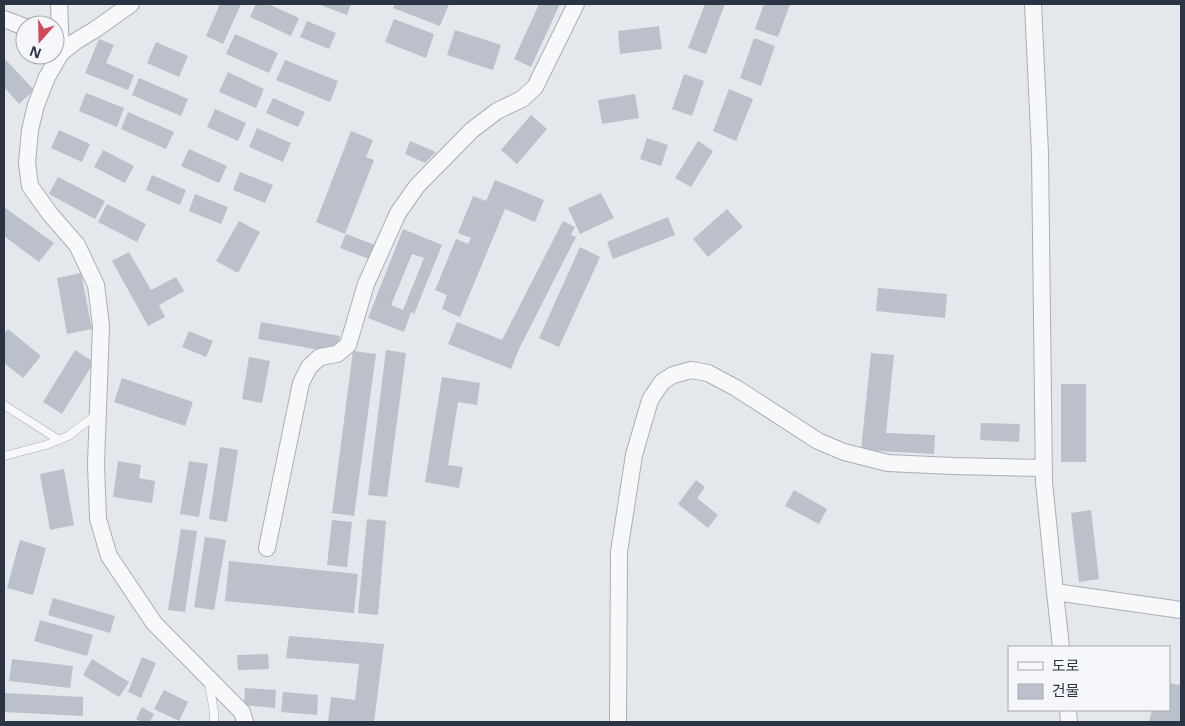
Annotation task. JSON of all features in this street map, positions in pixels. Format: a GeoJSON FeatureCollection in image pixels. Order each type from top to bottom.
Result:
{"type":"FeatureCollection","features":[{"type":"Feature","properties":{"kind":"street"},"geometry":{"type":"LineString","coordinates":[[4,12],[8,4]]}},
{"type":"Feature","properties":{"kind":"street"},"geometry":{"type":"LineString","coordinates":[[65,46],[96,29],[131,4]]}},
{"type":"Feature","properties":{"kind":"street"},"geometry":{"type":"LineString","coordinates":[[266,548],[300,383],[308,367],[320,357],[337,354],[348,345],[366,284],[398,213],[416,186],[472,130],[497,111],[522,98],[535,87],[576,4]]}},
{"type":"Feature","properties":{"kind":"street"},"geometry":{"type":"LineString","coordinates":[[1033,4],[1040,153],[1044,468],[1048,528],[1061,646]]}},
{"type":"Feature","properties":{"kind":"street"},"geometry":{"type":"LineString","coordinates":[[52,65],[36,105],[30,130],[26,163],[30,186],[50,214],[77,245],[96,284],[101,326],[96,464],[98,519],[109,556],[154,623],[242,712],[245,722]]}},
{"type":"Feature","properties":{"kind":"street"},"geometry":{"type":"LineString","coordinates":[[618,722],[619,552],[634,455],[650,400],[662,382],[673,375],[691,370],[708,373],[736,388],[818,440],[844,452],[888,463],[1044,468]]}},
{"type":"Feature","properties":{"kind":"street"},"geometry":{"type":"LineString","coordinates":[[1055,592],[1181,610]]}},
{"type":"Feature","properties":{"kind":"lane"},"geometry":{"type":"LineString","coordinates":[[4,405],[59,440]]}},
{"type":"Feature","properties":{"kind":"lane"},"geometry":{"type":"LineString","coordinates":[[4,456],[46,445],[68,436],[98,414]]}},
{"type":"Feature","properties":{"kind":"lane"},"geometry":{"type":"LineString","coordinates":[[208,678],[214,722]]}},
{"type":"Feature","properties":{"kind":"building"},"geometry":{"type":"Polygon","coordinates":[[[220,4],[241,4],[223,44],[206,36],[220,4]]]}},
{"type":"Feature","properties":{"kind":"building"},"geometry":{"type":"Polygon","coordinates":[[[256,4],[268,4],[299,18],[291,36],[250,17],[256,4]]]}},
{"type":"Feature","properties":{"kind":"building"},"geometry":{"type":"Polygon","coordinates":[[[318,4],[351,4],[347,15],[318,4]]]}},
{"type":"Feature","properties":{"kind":"building"},"geometry":{"type":"Polygon","coordinates":[[[395,4],[449,4],[440,26],[393,8],[395,4]]]}},
{"type":"Feature","properties":{"kind":"building"},"geometry":{"type":"Polygon","coordinates":[[[539,4],[560,4],[531,67],[514,59],[539,4]]]}},
{"type":"Feature","properties":{"kind":"building"},"geometry":{"type":"Polygon","coordinates":[[[705,4],[725,4],[706,54],[688,48],[705,4]]]}},
{"type":"Feature","properties":{"kind":"building"},"geometry":{"type":"Polygon","coordinates":[[[764,4],[790,4],[778,37],[755,29],[764,4]]]}},
{"type":"Feature","properties":{"kind":"building"},"geometry":{"type":"Polygon","coordinates":[[[394,19],[434,34],[426,58],[385,42],[394,19]]]}},
{"type":"Feature","properties":{"kind":"building"},"geometry":{"type":"Polygon","coordinates":[[[307,21],[336,33],[329,49],[300,37],[307,21]]]}},
{"type":"Feature","properties":{"kind":"building"},"geometry":{"type":"Polygon","coordinates":[[[659,26],[662,49],[620,54],[618,31],[659,26]]]}},
{"type":"Feature","properties":{"kind":"building"},"geometry":{"type":"Polygon","coordinates":[[[455,30],[501,45],[493,70],[447,55],[455,30]]]}},
{"type":"Feature","properties":{"kind":"building"},"geometry":{"type":"Polygon","coordinates":[[[235,34],[278,53],[269,73],[226,54],[235,34]]]}},
{"type":"Feature","properties":{"kind":"building"},"geometry":{"type":"Polygon","coordinates":[[[754,38],[775,46],[761,86],[740,78],[754,38]]]}},
{"type":"Feature","properties":{"kind":"building"},"geometry":{"type":"Polygon","coordinates":[[[99,39],[114,45],[106,63],[134,75],[128,90],[85,73],[99,39]]]}},
{"type":"Feature","properties":{"kind":"building"},"geometry":{"type":"Polygon","coordinates":[[[156,42],[188,56],[179,77],[147,63],[156,42]]]}},
{"type":"Feature","properties":{"kind":"building"},"geometry":{"type":"Polygon","coordinates":[[[4,58],[34,90],[19,104],[4,87],[4,58]]]}},
{"type":"Feature","properties":{"kind":"building"},"geometry":{"type":"Polygon","coordinates":[[[285,60],[338,81],[330,102],[276,80],[285,60]]]}},
{"type":"Feature","properties":{"kind":"building"},"geometry":{"type":"Polygon","coordinates":[[[228,72],[264,89],[256,108],[219,92],[228,72]]]}},
{"type":"Feature","properties":{"kind":"building"},"geometry":{"type":"Polygon","coordinates":[[[684,74],[704,81],[692,116],[672,109],[684,74]]]}},
{"type":"Feature","properties":{"kind":"building"},"geometry":{"type":"Polygon","coordinates":[[[139,78],[188,99],[181,116],[132,95],[139,78]]]}},
{"type":"Feature","properties":{"kind":"building"},"geometry":{"type":"Polygon","coordinates":[[[729,89],[753,99],[736,141],[713,131],[729,89]]]}},
{"type":"Feature","properties":{"kind":"building"},"geometry":{"type":"Polygon","coordinates":[[[86,93],[124,108],[117,127],[79,111],[86,93]]]}},
{"type":"Feature","properties":{"kind":"building"},"geometry":{"type":"Polygon","coordinates":[[[635,94],[639,118],[602,124],[598,100],[635,94]]]}},
{"type":"Feature","properties":{"kind":"building"},"geometry":{"type":"Polygon","coordinates":[[[273,98],[305,112],[298,127],[266,113],[273,98]]]}},
{"type":"Feature","properties":{"kind":"building"},"geometry":{"type":"Polygon","coordinates":[[[215,109],[246,123],[238,141],[207,127],[215,109]]]}},
{"type":"Feature","properties":{"kind":"building"},"geometry":{"type":"Polygon","coordinates":[[[128,112],[174,132],[166,149],[121,129],[128,112]]]}},
{"type":"Feature","properties":{"kind":"building"},"geometry":{"type":"Polygon","coordinates":[[[531,115],[547,129],[517,164],[501,150],[531,115]]]}},
{"type":"Feature","properties":{"kind":"building"},"geometry":{"type":"Polygon","coordinates":[[[257,128],[291,143],[283,162],[249,147],[257,128]]]}},
{"type":"Feature","properties":{"kind":"building"},"geometry":{"type":"Polygon","coordinates":[[[59,130],[90,144],[82,162],[51,148],[59,130]]]}},
{"type":"Feature","properties":{"kind":"building"},"geometry":{"type":"Polygon","coordinates":[[[351,131],[373,140],[366,157],[374,160],[345,234],[316,222],[351,131]]]}},
{"type":"Feature","properties":{"kind":"building"},"geometry":{"type":"Polygon","coordinates":[[[647,138],[668,145],[661,166],[640,159],[647,138]]]}},
{"type":"Feature","properties":{"kind":"building"},"geometry":{"type":"Polygon","coordinates":[[[410,141],[436,152],[425,163],[405,154],[410,141]]]}},
{"type":"Feature","properties":{"kind":"building"},"geometry":{"type":"Polygon","coordinates":[[[698,141],[713,151],[691,187],[675,178],[698,141]]]}},
{"type":"Feature","properties":{"kind":"building"},"geometry":{"type":"Polygon","coordinates":[[[189,149],[227,166],[219,183],[181,166],[189,149]]]}},
{"type":"Feature","properties":{"kind":"building"},"geometry":{"type":"Polygon","coordinates":[[[103,150],[134,166],[125,183],[94,167],[103,150]]]}},
{"type":"Feature","properties":{"kind":"building"},"geometry":{"type":"Polygon","coordinates":[[[240,172],[273,185],[265,203],[233,190],[240,172]]]}},
{"type":"Feature","properties":{"kind":"building"},"geometry":{"type":"Polygon","coordinates":[[[152,175],[186,190],[180,205],[146,190],[152,175]]]}},
{"type":"Feature","properties":{"kind":"building"},"geometry":{"type":"Polygon","coordinates":[[[58,177],[105,201],[95,219],[49,194],[58,177]]]}},
{"type":"Feature","properties":{"kind":"building"},"geometry":{"type":"Polygon","coordinates":[[[495,180],[544,200],[535,222],[505,209],[460,317],[442,309],[447,295],[435,290],[456,239],[468,244],[471,238],[458,233],[473,196],[486,201],[495,180]]]}},
{"type":"Feature","properties":{"kind":"building"},"geometry":{"type":"Polygon","coordinates":[[[601,193],[614,218],[580,234],[568,208],[601,193]]]}},
{"type":"Feature","properties":{"kind":"building"},"geometry":{"type":"Polygon","coordinates":[[[195,194],[228,207],[221,224],[189,211],[195,194]]]}},
{"type":"Feature","properties":{"kind":"building"},"geometry":{"type":"Polygon","coordinates":[[[107,204],[146,224],[137,242],[98,222],[107,204]]]}},
{"type":"Feature","properties":{"kind":"building"},"geometry":{"type":"Polygon","coordinates":[[[4,207],[54,243],[39,262],[4,236],[4,207]]]}},
{"type":"Feature","properties":{"kind":"building"},"geometry":{"type":"Polygon","coordinates":[[[727,209],[743,227],[708,257],[693,239],[727,209]]]}},
{"type":"Feature","properties":{"kind":"building"},"geometry":{"type":"Polygon","coordinates":[[[668,217],[675,235],[613,259],[607,242],[668,217]]]}},
{"type":"Feature","properties":{"kind":"building"},"geometry":{"type":"Polygon","coordinates":[[[239,221],[260,232],[238,273],[216,261],[239,221]]]}},
{"type":"Feature","properties":{"kind":"building"},"geometry":{"type":"Polygon","coordinates":[[[563,221],[575,227],[571,235],[576,237],[520,347],[511,369],[448,344],[457,322],[502,340],[563,221]]]}},
{"type":"Feature","properties":{"kind":"building"},"geometry":{"type":"Polygon","coordinates":[[[403,229],[442,245],[414,314],[411,312],[404,332],[368,318],[403,229]],[[412,254],[391,305],[403,310],[424,258],[412,254]]]}},
{"type":"Feature","properties":{"kind":"building"},"geometry":{"type":"Polygon","coordinates":[[[346,234],[375,245],[369,259],[340,248],[346,234]]]}},
{"type":"Feature","properties":{"kind":"building"},"geometry":{"type":"Polygon","coordinates":[[[580,247],[600,257],[559,347],[539,338],[580,247]]]}},
{"type":"Feature","properties":{"kind":"building"},"geometry":{"type":"Polygon","coordinates":[[[129,252],[151,290],[176,277],[184,291],[159,305],[165,317],[148,326],[112,261],[129,252]]]}},
{"type":"Feature","properties":{"kind":"building"},"geometry":{"type":"Polygon","coordinates":[[[81,273],[92,329],[67,334],[57,278],[81,273]]]}},
{"type":"Feature","properties":{"kind":"building"},"geometry":{"type":"Polygon","coordinates":[[[878,288],[947,294],[945,318],[876,311],[878,288]]]}},
{"type":"Feature","properties":{"kind":"building"},"geometry":{"type":"Polygon","coordinates":[[[261,322],[340,336],[337,353],[258,339],[261,322]]]}},
{"type":"Feature","properties":{"kind":"building"},"geometry":{"type":"Polygon","coordinates":[[[8,329],[41,356],[23,378],[4,363],[4,334],[8,329]]]}},
{"type":"Feature","properties":{"kind":"building"},"geometry":{"type":"Polygon","coordinates":[[[189,331],[213,341],[206,357],[182,347],[189,331]]]}},
{"type":"Feature","properties":{"kind":"building"},"geometry":{"type":"Polygon","coordinates":[[[75,350],[94,362],[62,414],[43,402],[75,350]]]}},
{"type":"Feature","properties":{"kind":"building"},"geometry":{"type":"Polygon","coordinates":[[[386,350],[406,353],[387,497],[368,495],[386,350]]]}},
{"type":"Feature","properties":{"kind":"building"},"geometry":{"type":"Polygon","coordinates":[[[353,351],[376,354],[354,516],[332,513],[353,351]]]}},
{"type":"Feature","properties":{"kind":"building"},"geometry":{"type":"Polygon","coordinates":[[[871,353],[894,355],[886,433],[935,435],[934,454],[861,450],[871,353]]]}},
{"type":"Feature","properties":{"kind":"building"},"geometry":{"type":"Polygon","coordinates":[[[249,357],[270,361],[262,403],[242,399],[249,357]]]}},
{"type":"Feature","properties":{"kind":"building"},"geometry":{"type":"Polygon","coordinates":[[[442,377],[480,383],[477,405],[458,402],[448,465],[463,467],[459,488],[425,482],[442,377]]]}},
{"type":"Feature","properties":{"kind":"building"},"geometry":{"type":"Polygon","coordinates":[[[122,378],[193,402],[185,426],[114,402],[122,378]]]}},
{"type":"Feature","properties":{"kind":"building"},"geometry":{"type":"Polygon","coordinates":[[[1061,384],[1086,384],[1086,462],[1061,462],[1061,384]]]}},
{"type":"Feature","properties":{"kind":"building"},"geometry":{"type":"Polygon","coordinates":[[[981,423],[1020,424],[1019,442],[980,440],[981,423]]]}},
{"type":"Feature","properties":{"kind":"building"},"geometry":{"type":"Polygon","coordinates":[[[220,447],[238,450],[227,522],[209,519],[220,447]]]}},
{"type":"Feature","properties":{"kind":"building"},"geometry":{"type":"Polygon","coordinates":[[[118,461],[141,465],[139,478],[155,481],[152,503],[113,497],[118,461]]]}},
{"type":"Feature","properties":{"kind":"building"},"geometry":{"type":"Polygon","coordinates":[[[189,461],[208,464],[199,517],[180,514],[189,461]]]}},
{"type":"Feature","properties":{"kind":"building"},"geometry":{"type":"Polygon","coordinates":[[[64,469],[74,525],[50,530],[40,474],[64,469]]]}},
{"type":"Feature","properties":{"kind":"building"},"geometry":{"type":"Polygon","coordinates":[[[696,480],[705,487],[697,498],[718,515],[708,528],[678,504],[696,480]]]}},
{"type":"Feature","properties":{"kind":"building"},"geometry":{"type":"Polygon","coordinates":[[[794,490],[827,509],[819,524],[785,506],[794,490]]]}},
{"type":"Feature","properties":{"kind":"building"},"geometry":{"type":"Polygon","coordinates":[[[1091,510],[1099,579],[1079,582],[1071,513],[1091,510]]]}},
{"type":"Feature","properties":{"kind":"building"},"geometry":{"type":"Polygon","coordinates":[[[367,519],[386,521],[378,615],[358,613],[367,519]]]}},
{"type":"Feature","properties":{"kind":"building"},"geometry":{"type":"Polygon","coordinates":[[[332,520],[352,522],[347,567],[327,565],[332,520]]]}},
{"type":"Feature","properties":{"kind":"building"},"geometry":{"type":"Polygon","coordinates":[[[181,529],[197,531],[185,612],[168,610],[181,529]]]}},
{"type":"Feature","properties":{"kind":"building"},"geometry":{"type":"Polygon","coordinates":[[[205,537],[226,540],[214,610],[194,607],[205,537]]]}},
{"type":"Feature","properties":{"kind":"building"},"geometry":{"type":"Polygon","coordinates":[[[20,540],[46,548],[33,595],[7,588],[20,540]]]}},
{"type":"Feature","properties":{"kind":"building"},"geometry":{"type":"Polygon","coordinates":[[[229,561],[358,574],[354,613],[225,601],[229,561]]]}},
{"type":"Feature","properties":{"kind":"building"},"geometry":{"type":"Polygon","coordinates":[[[53,598],[115,616],[110,633],[48,615],[53,598]]]}},
{"type":"Feature","properties":{"kind":"building"},"geometry":{"type":"Polygon","coordinates":[[[40,620],[93,635],[87,656],[34,641],[40,620]]]}},
{"type":"Feature","properties":{"kind":"building"},"geometry":{"type":"Polygon","coordinates":[[[289,636],[384,644],[374,722],[328,721],[331,697],[355,700],[359,664],[286,658],[289,636]]]}},
{"type":"Feature","properties":{"kind":"building"},"geometry":{"type":"Polygon","coordinates":[[[268,654],[269,669],[238,670],[237,655],[268,654]]]}},
{"type":"Feature","properties":{"kind":"building"},"geometry":{"type":"Polygon","coordinates":[[[142,657],[156,663],[141,698],[128,692],[142,657]]]}},
{"type":"Feature","properties":{"kind":"building"},"geometry":{"type":"Polygon","coordinates":[[[12,659],[73,666],[70,688],[9,681],[12,659]]]}},
{"type":"Feature","properties":{"kind":"building"},"geometry":{"type":"Polygon","coordinates":[[[92,659],[129,682],[119,697],[83,675],[92,659]]]}},
{"type":"Feature","properties":{"kind":"building"},"geometry":{"type":"Polygon","coordinates":[[[1170,683],[1178,685],[1181,683],[1181,722],[1149,722],[1152,711],[1170,711],[1170,683]]]}},
{"type":"Feature","properties":{"kind":"building"},"geometry":{"type":"Polygon","coordinates":[[[245,688],[276,690],[275,708],[244,705],[245,688]]]}},
{"type":"Feature","properties":{"kind":"building"},"geometry":{"type":"Polygon","coordinates":[[[164,690],[188,702],[179,721],[154,709],[164,690]]]}},
{"type":"Feature","properties":{"kind":"building"},"geometry":{"type":"Polygon","coordinates":[[[283,692],[318,695],[317,715],[281,712],[283,692]]]}},
{"type":"Feature","properties":{"kind":"building"},"geometry":{"type":"Polygon","coordinates":[[[4,693],[83,697],[83,716],[4,712],[4,693]]]}},
{"type":"Feature","properties":{"kind":"building"},"geometry":{"type":"Polygon","coordinates":[[[142,707],[154,714],[150,722],[142,722],[136,719],[142,707]]]}}]}
